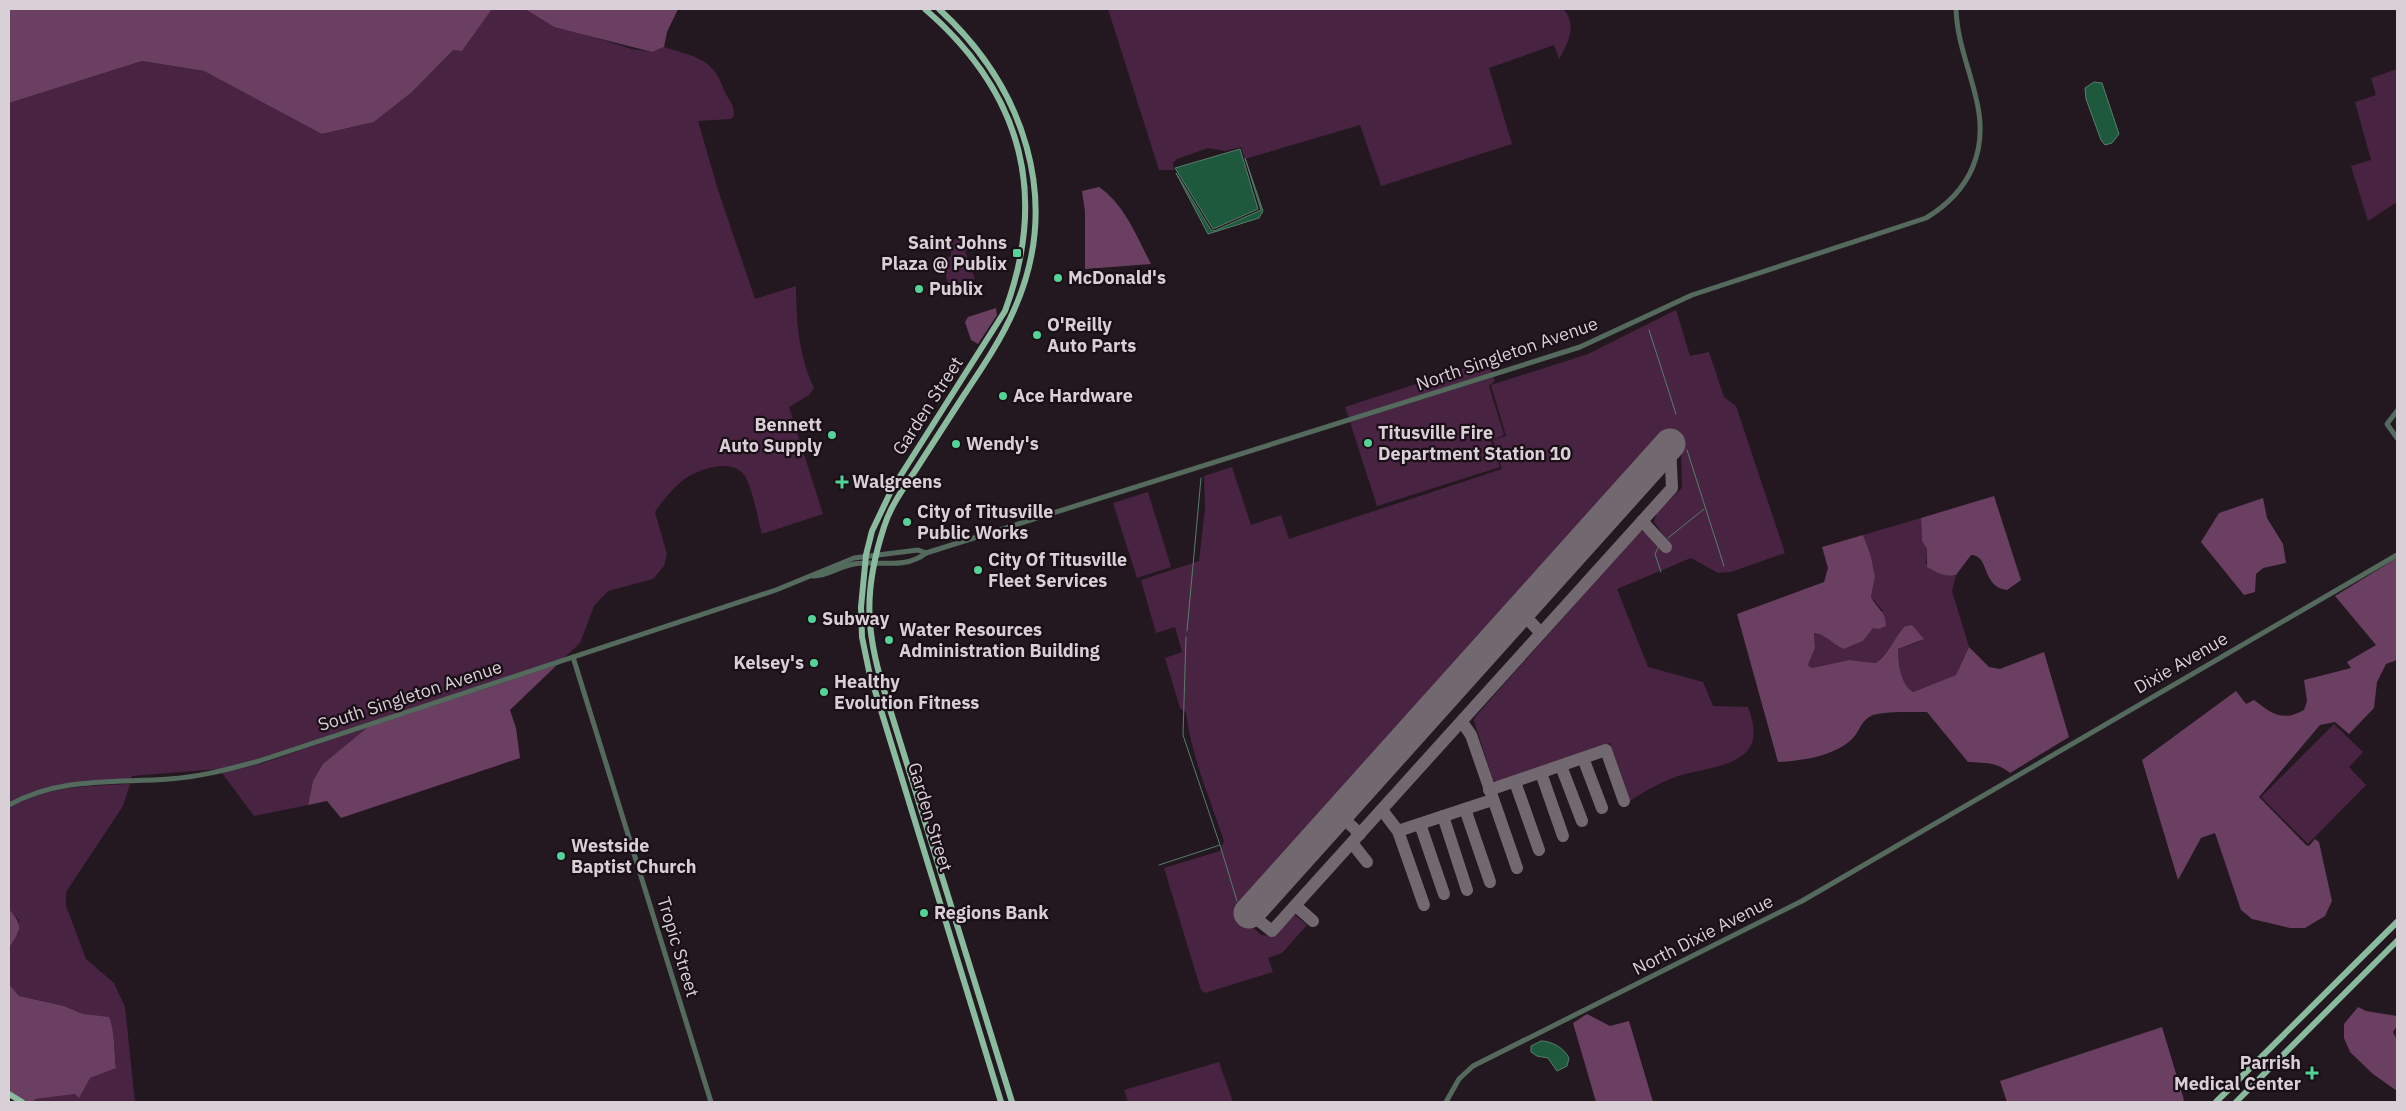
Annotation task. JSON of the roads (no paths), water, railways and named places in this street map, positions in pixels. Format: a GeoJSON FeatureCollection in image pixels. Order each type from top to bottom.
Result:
{"type":"FeatureCollection","features":[{"type":"Feature","properties":{"kind":"main road","name":"Garden Street"},"geometry":{"type":"LineString","coordinates":[[925,9],[959,40],[980,68],[1000,102],[1019,152],[1026,194],[1023,253],[1016,281],[1005,311],[880,510],[866,556],[861,607],[862,637],[869,671],[1001,1102]]}},
{"type":"Feature","properties":{"kind":"main road","name":"Garden Street"},"geometry":{"type":"LineString","coordinates":[[939,9],[974,44],[1009,98],[1030,157],[1035,217],[1031,252],[1015,310],[1001,337],[892,508],[876,555],[868,612],[870,639],[876,664],[1012,1102]]}},
{"type":"Feature","properties":{"kind":"main road"},"geometry":{"type":"LineString","coordinates":[[947,421],[945,412],[952,397]]}},
{"type":"Feature","properties":{"kind":"main road"},"geometry":{"type":"LineString","coordinates":[[935,441],[940,427],[940,416]]}},
{"type":"Feature","properties":{"kind":"main road"},"geometry":{"type":"LineString","coordinates":[[2216,1102],[2397,922]]}},
{"type":"Feature","properties":{"kind":"main road"},"geometry":{"type":"LineString","coordinates":[[2236,1102],[2397,941]]}},
{"type":"Feature","properties":{"kind":"main road"},"geometry":{"type":"LineString","coordinates":[[9,1094],[22,1102]]}},
{"type":"Feature","properties":{"kind":"street","name":"North Singleton Avenue"},"geometry":{"type":"LineString","coordinates":[[874,564],[897,564],[920,557],[926,553],[1580,347],[1692,295],[1926,218],[1948,203],[1970,176],[1978,151],[1981,125],[1978,107],[1960,45],[1956,9]]}},
{"type":"Feature","properties":{"kind":"street"},"geometry":{"type":"LineString","coordinates":[[2397,411],[2387,424],[2397,438]]}},
{"type":"Feature","properties":{"kind":"street","name":"North Singleton Avenue"},"geometry":{"type":"LineString","coordinates":[[866,556],[918,550],[926,553]]}},
{"type":"Feature","properties":{"kind":"street","name":"Dixie Avenue"},"geometry":{"type":"LineString","coordinates":[[1980,796],[2397,555]]}},
{"type":"Feature","properties":{"kind":"street","name":"South Singleton Avenue"},"geometry":{"type":"LineString","coordinates":[[813,576],[842,561],[866,556]]}},
{"type":"Feature","properties":{"kind":"street","name":"South Singleton Avenue"},"geometry":{"type":"LineString","coordinates":[[9,805],[28,794],[64,785],[204,775],[259,762],[813,576],[854,564],[874,564]]}},
{"type":"Feature","properties":{"kind":"street","name":"Tropic Street"},"geometry":{"type":"LineString","coordinates":[[573,657],[712,1102]]}},
{"type":"Feature","properties":{"kind":"street","name":"North Dixie Avenue"},"geometry":{"type":"LineString","coordinates":[[1446,1102],[1459,1079],[1473,1066],[1802,900],[1980,796]]}},
{"type":"Feature","properties":{"kind":"waterway"},"geometry":{"type":"LineString","coordinates":[[1649,330],[1676,414]]}},
{"type":"Feature","properties":{"kind":"waterway"},"geometry":{"type":"LineString","coordinates":[[1687,450],[1724,566]]}},
{"type":"Feature","properties":{"kind":"waterway"},"geometry":{"type":"LineString","coordinates":[[1187,631],[1201,478]]}},
{"type":"Feature","properties":{"kind":"waterway"},"geometry":{"type":"LineString","coordinates":[[1668,538],[1704,509]]}},
{"type":"Feature","properties":{"kind":"waterway"},"geometry":{"type":"LineString","coordinates":[[1659,546],[1655,554],[1661,572]]}},
{"type":"Feature","properties":{"kind":"waterway"},"geometry":{"type":"LineString","coordinates":[[1159,865],[1220,845],[1183,735],[1186,637]]}},
{"type":"Feature","properties":{"kind":"waterway"},"geometry":{"type":"LineString","coordinates":[[1220,845],[1237,901]]}},
{"type":"Feature","properties":{"kind":"place","name":"Saint Johns Plaza @ Publix"},"geometry":{"type":"Point","coordinates":[1017,253]}},
{"type":"Feature","properties":{"kind":"place","name":"McDonald's"},"geometry":{"type":"Point","coordinates":[1058,278]}},
{"type":"Feature","properties":{"kind":"place","name":"Publix"},"geometry":{"type":"Point","coordinates":[919,289]}},
{"type":"Feature","properties":{"kind":"place","name":"O'Reilly Auto Parts"},"geometry":{"type":"Point","coordinates":[1037,335]}},
{"type":"Feature","properties":{"kind":"place","name":"Ace Hardware"},"geometry":{"type":"Point","coordinates":[1003,396]}},
{"type":"Feature","properties":{"kind":"place","name":"Bennett Auto Supply"},"geometry":{"type":"Point","coordinates":[832,435]}},
{"type":"Feature","properties":{"kind":"place","name":"Titusville Fire Department Station 10"},"geometry":{"type":"Point","coordinates":[1368,443]}},
{"type":"Feature","properties":{"kind":"place","name":"Wendy's"},"geometry":{"type":"Point","coordinates":[956,444]}},
{"type":"Feature","properties":{"kind":"place","name":"Walgreens"},"geometry":{"type":"Point","coordinates":[842,482]}},
{"type":"Feature","properties":{"kind":"place","name":"City of Titusville Public Works"},"geometry":{"type":"Point","coordinates":[907,522]}},
{"type":"Feature","properties":{"kind":"place","name":"City Of Titusville Fleet Services"},"geometry":{"type":"Point","coordinates":[978,570]}},
{"type":"Feature","properties":{"kind":"place","name":"Subway"},"geometry":{"type":"Point","coordinates":[812,619]}},
{"type":"Feature","properties":{"kind":"place","name":"Water Resources Administration Building"},"geometry":{"type":"Point","coordinates":[889,640]}},
{"type":"Feature","properties":{"kind":"place","name":"Kelsey's"},"geometry":{"type":"Point","coordinates":[814,663]}},
{"type":"Feature","properties":{"kind":"place","name":"Healthy Evolution Fitness"},"geometry":{"type":"Point","coordinates":[824,692]}},
{"type":"Feature","properties":{"kind":"place","name":"Westside Baptist Church"},"geometry":{"type":"Point","coordinates":[561,856]}},
{"type":"Feature","properties":{"kind":"place","name":"Regions Bank"},"geometry":{"type":"Point","coordinates":[924,913]}},
{"type":"Feature","properties":{"kind":"place","name":"Parrish Medical Center"},"geometry":{"type":"Point","coordinates":[2312,1073]}}]}
